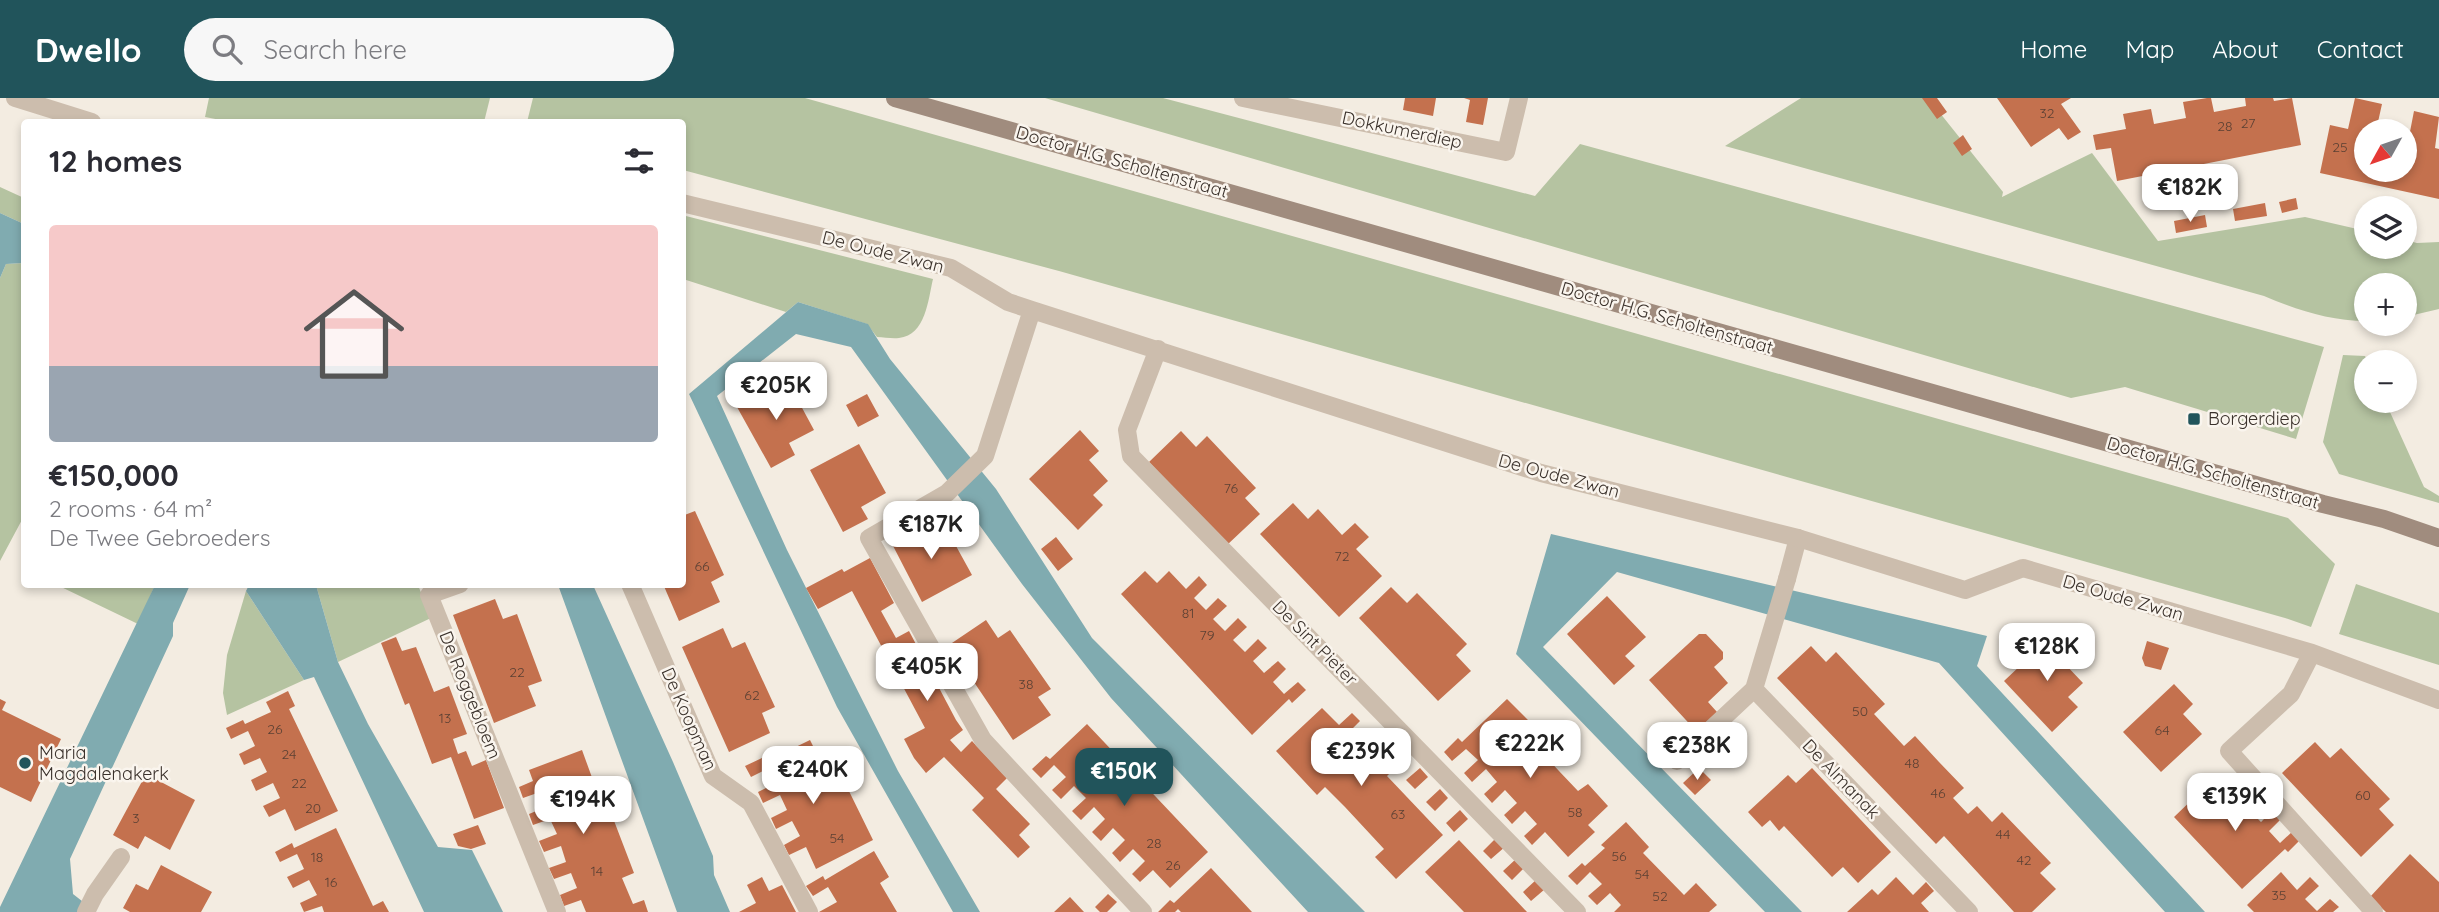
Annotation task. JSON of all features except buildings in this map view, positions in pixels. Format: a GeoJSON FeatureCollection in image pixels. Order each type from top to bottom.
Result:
{"type":"FeatureCollection","features":[{"type":"Feature","properties":{"kind":"main road","name":"Doctor H.G. Scholtenstraat"},"geometry":{"type":"LineString","coordinates":[[895,98],[2309,500],[2384,519],[2439,538]]}},
{"type":"Feature","properties":{"kind":"street"},"geometry":{"type":"LineString","coordinates":[[15,98],[82,119]]}},
{"type":"Feature","properties":{"kind":"street","name":"Dokkumerdiep"},"geometry":{"type":"LineString","coordinates":[[1243,98],[1506,152],[1519,98]]}},
{"type":"Feature","properties":{"kind":"street","name":"De Oude Zwan"},"geometry":{"type":"LineString","coordinates":[[686,204],[951,268],[1008,302],[1541,473],[1798,538],[1965,590],[2023,568],[2312,653],[2439,700]]}},
{"type":"Feature","properties":{"kind":"street"},"geometry":{"type":"LineString","coordinates":[[1032,310],[985,456],[947,493],[869,538],[983,740],[1143,912]]}},
{"type":"Feature","properties":{"kind":"street","name":"De Sint Pieter"},"geometry":{"type":"LineString","coordinates":[[1158,349],[1127,430],[1131,456],[1577,912]]}},
{"type":"Feature","properties":{"kind":"street"},"geometry":{"type":"LineString","coordinates":[[1676,761],[1754,689],[1798,538]]}},
{"type":"Feature","properties":{"kind":"street","name":"De Koopman"},"geometry":{"type":"LineString","coordinates":[[632,588],[713,776],[751,803],[809,912]]}},
{"type":"Feature","properties":{"kind":"street","name":"De Roggebloem"},"geometry":{"type":"LineString","coordinates":[[427,590],[557,912]]}},
{"type":"Feature","properties":{"kind":"street"},"geometry":{"type":"LineString","coordinates":[[2312,653],[2291,694],[2229,751],[2374,912]]}},
{"type":"Feature","properties":{"kind":"street","name":"De Almanak"},"geometry":{"type":"LineString","coordinates":[[1754,689],[1969,912]]}},
{"type":"Feature","properties":{"kind":"street"},"geometry":{"type":"LineString","coordinates":[[86,912],[94,894],[121,857]]}},
{"type":"Feature","properties":{"kind":"green space"},"geometry":{"type":"Polygon","coordinates":[[[209,98],[490,98],[485,119],[205,117],[209,98]]]}},
{"type":"Feature","properties":{"kind":"green space"},"geometry":{"type":"Polygon","coordinates":[[[533,98],[805,98],[2288,518],[2335,564],[2311,627],[1059,271],[686,171],[686,119],[528,119],[533,98]]]}},
{"type":"Feature","properties":{"kind":"green space"},"geometry":{"type":"Polygon","coordinates":[[[1045,98],[1163,98],[1535,196],[1580,144],[2324,347],[2296,439],[2125,387],[2071,398],[1045,98]]]}},
{"type":"Feature","properties":{"kind":"green space"},"geometry":{"type":"Polygon","coordinates":[[[1801,98],[1928,98],[2003,192],[2002,197],[2092,153],[2158,241],[2305,217],[2354,228],[2354,259],[2417,259],[2417,243],[2439,242],[2439,309],[2417,314],[2417,273],[2354,273],[2354,320],[2327,317],[2264,296],[1725,146],[1801,98]]]}},
{"type":"Feature","properties":{"kind":"green space"},"geometry":{"type":"Polygon","coordinates":[[[0,187],[21,197],[21,223],[0,213],[0,187]]]}},
{"type":"Feature","properties":{"kind":"green space"},"geometry":{"type":"Polygon","coordinates":[[[686,216],[933,279],[920,324],[908,335],[896,338],[877,337],[867,324],[798,302],[786,312],[686,280],[686,216]]]}},
{"type":"Feature","properties":{"kind":"green space"},"geometry":{"type":"Polygon","coordinates":[[[21,263],[21,522],[0,561],[0,278],[6,264],[21,263]]]}},
{"type":"Feature","properties":{"kind":"green space"},"geometry":{"type":"Polygon","coordinates":[[[2343,355],[2354,356],[2354,413],[2390,413],[2424,487],[2439,496],[2439,503],[2339,474],[2323,442],[2343,355]]]}},
{"type":"Feature","properties":{"kind":"green space"},"geometry":{"type":"Polygon","coordinates":[[[2356,584],[2439,613],[2439,665],[2339,634],[2356,584]]]}},
{"type":"Feature","properties":{"kind":"green space"},"geometry":{"type":"Polygon","coordinates":[[[63,588],[154,588],[138,624],[63,588]]]}},
{"type":"Feature","properties":{"kind":"green space"},"geometry":{"type":"Polygon","coordinates":[[[317,588],[419,588],[431,618],[338,662],[317,588]]]}},
{"type":"Feature","properties":{"kind":"green space"},"geometry":{"type":"Polygon","coordinates":[[[246,591],[304,680],[227,715],[223,693],[227,655],[246,591]]]}},
{"type":"Feature","properties":{"kind":"water"},"geometry":{"type":"Polygon","coordinates":[[[0,213],[21,223],[21,263],[6,264],[0,278],[0,213]]]}},
{"type":"Feature","properties":{"kind":"water"},"geometry":{"type":"Polygon","coordinates":[[[798,302],[868,324],[890,359],[996,489],[1092,638],[1365,912],[1308,912],[1111,698],[1022,584],[851,347],[796,334],[717,396],[787,550],[898,771],[980,912],[953,912],[837,707],[689,394],[798,302]]]}},
{"type":"Feature","properties":{"kind":"water"},"geometry":{"type":"Polygon","coordinates":[[[1551,534],[1987,636],[1977,666],[2205,912],[2165,912],[1939,663],[1617,572],[1543,647],[1802,912],[1765,912],[1516,654],[1551,534]]]}},
{"type":"Feature","properties":{"kind":"water"},"geometry":{"type":"Polygon","coordinates":[[[154,588],[189,588],[173,623],[173,636],[70,859],[73,894],[96,912],[0,912],[0,907],[154,588]]]}},
{"type":"Feature","properties":{"kind":"water"},"geometry":{"type":"Polygon","coordinates":[[[248,588],[317,588],[338,662],[368,724],[438,847],[472,850],[503,912],[424,912],[314,677],[304,680],[246,591],[248,588]]]}},
{"type":"Feature","properties":{"kind":"water"},"geometry":{"type":"Polygon","coordinates":[[[559,588],[594,588],[713,856],[714,875],[730,912],[677,912],[559,588]]]}},
{"type":"Feature","properties":{"kind":"place","name":"Borgerdiep"},"geometry":{"type":"Point","coordinates":[2194,419]}},
{"type":"Feature","properties":{"kind":"place","name":"Maria Magdalenakerk"},"geometry":{"type":"Point","coordinates":[25,763]}}]}
